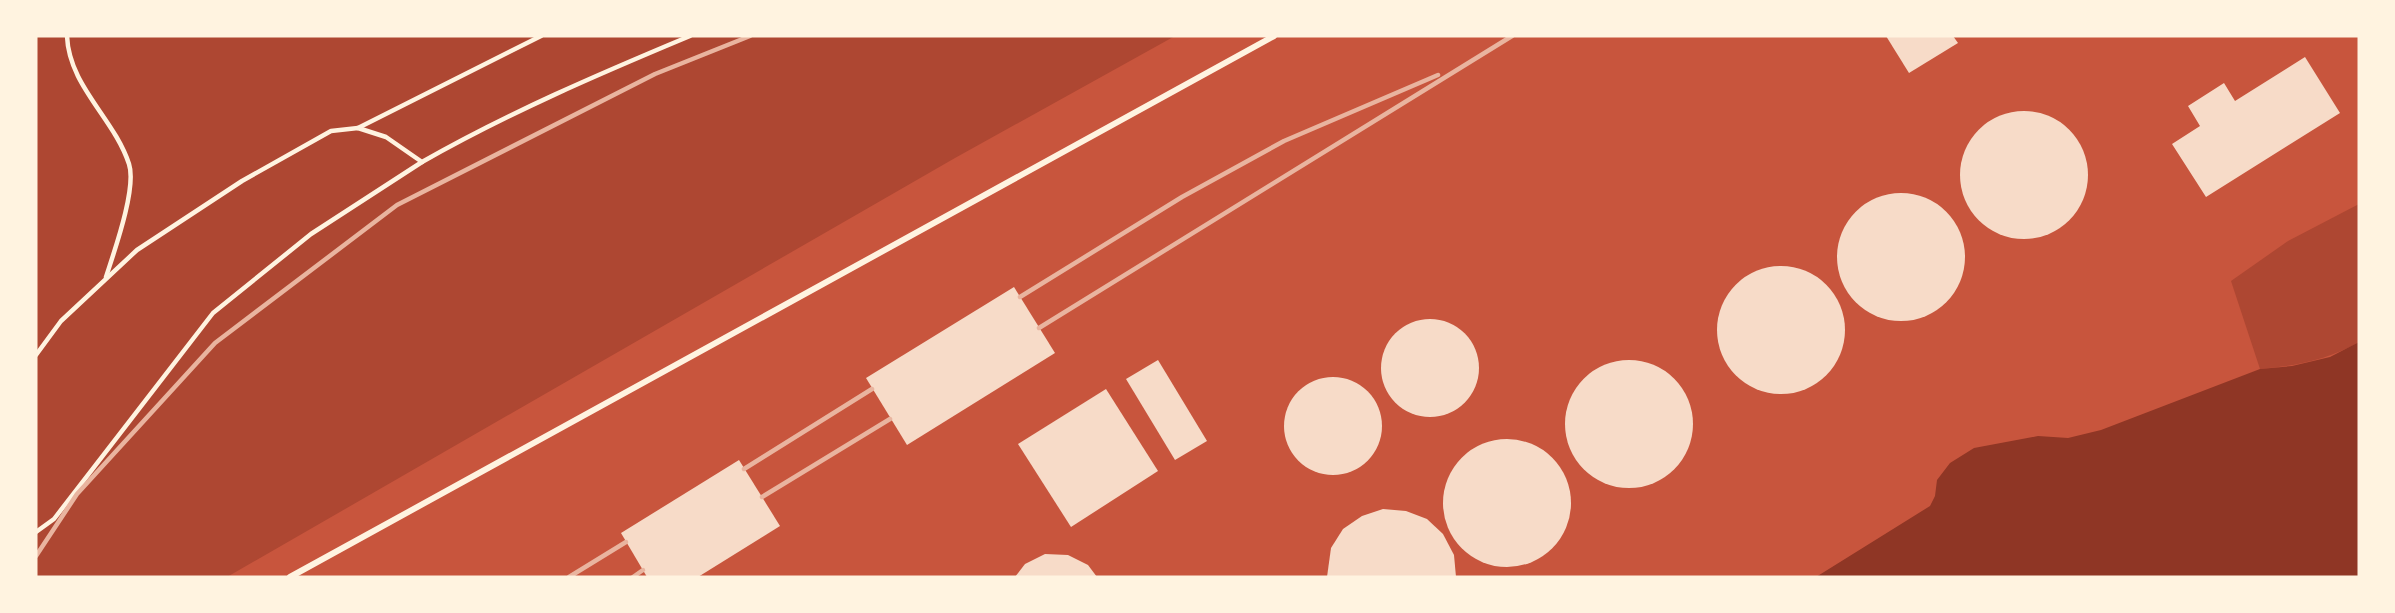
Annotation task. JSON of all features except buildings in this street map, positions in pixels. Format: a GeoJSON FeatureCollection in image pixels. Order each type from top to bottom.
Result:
{"type":"FeatureCollection","features":[{"type":"Feature","properties":{"kind":"street"},"geometry":{"type":"LineString","coordinates":[[290,577],[1274,36]]}},
{"type":"Feature","properties":{"kind":"lane"},"geometry":{"type":"LineString","coordinates":[[68,36],[68,50],[79,81],[105,119],[130,166],[127,211],[105,280]]}},
{"type":"Feature","properties":{"kind":"lane"},"geometry":{"type":"LineString","coordinates":[[36,355],[61,321],[137,250],[242,181],[331,131],[358,128],[542,36]]}},
{"type":"Feature","properties":{"kind":"lane"},"geometry":{"type":"LineString","coordinates":[[36,532],[54,519],[213,313],[311,234],[460,140],[601,74],[690,36]]}},
{"type":"Feature","properties":{"kind":"lane"},"geometry":{"type":"LineString","coordinates":[[358,128],[386,137],[422,162]]}},
{"type":"Feature","properties":{"kind":"shaded area"},"geometry":{"type":"Polygon","coordinates":[[[36,36],[1175,36],[955,158],[227,577],[36,577],[36,36]]]}},
{"type":"Feature","properties":{"kind":"shaded area"},"geometry":{"type":"Polygon","coordinates":[[[2359,204],[2359,342],[2311,361],[2260,369],[2231,281],[2288,241],[2359,204]]]}},
{"type":"Feature","properties":{"kind":"shaded area"},"geometry":{"type":"Polygon","coordinates":[[[2359,342],[2359,577],[1816,577],[1930,506],[1935,496],[1937,480],[1950,463],[1974,448],[2038,436],[2068,438],[2101,430],[2260,369],[2292,366],[2330,357],[2359,342]]]}},
{"type":"Feature","properties":{"kind":"railway"},"geometry":{"type":"LineString","coordinates":[[36,556],[77,494],[215,343],[397,205],[655,74],[750,36]]}},
{"type":"Feature","properties":{"kind":"railway"},"geometry":{"type":"LineString","coordinates":[[1039,328],[1512,36]]}},
{"type":"Feature","properties":{"kind":"railway"},"geometry":{"type":"LineString","coordinates":[[1020,297],[1182,197],[1284,141],[1438,75]]}},
{"type":"Feature","properties":{"kind":"railway"},"geometry":{"type":"LineString","coordinates":[[744,469],[872,389]]}},
{"type":"Feature","properties":{"kind":"railway"},"geometry":{"type":"LineString","coordinates":[[762,497],[890,419]]}},
{"type":"Feature","properties":{"kind":"railway"},"geometry":{"type":"LineString","coordinates":[[569,577],[626,542]]}},
{"type":"Feature","properties":{"kind":"railway"},"geometry":{"type":"LineString","coordinates":[[633,577],[643,570]]}}]}
